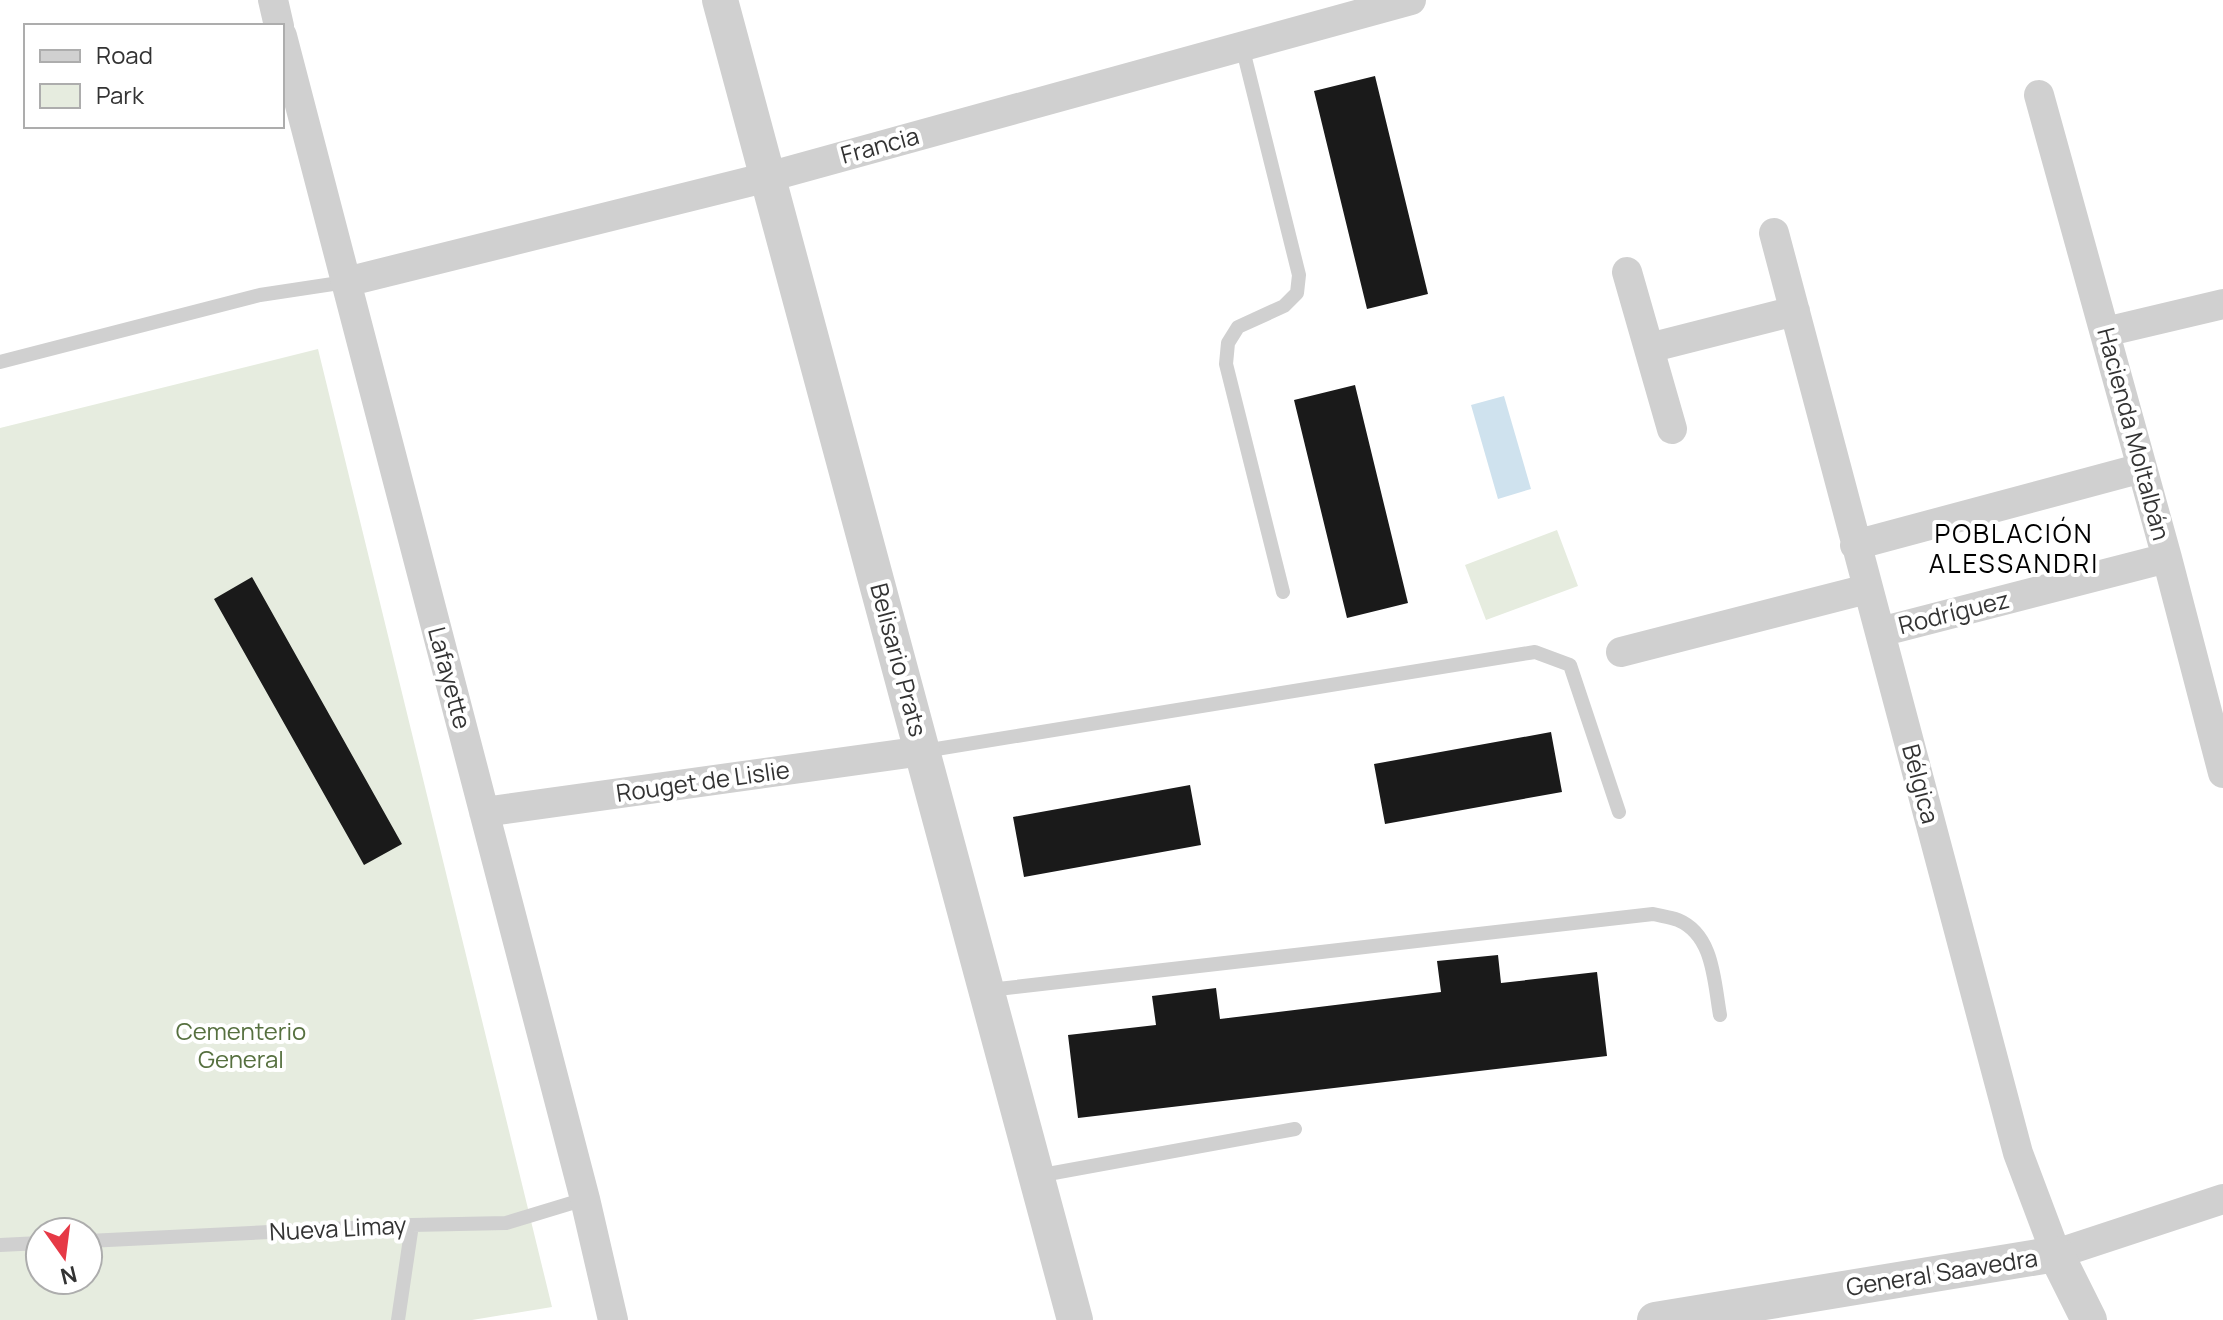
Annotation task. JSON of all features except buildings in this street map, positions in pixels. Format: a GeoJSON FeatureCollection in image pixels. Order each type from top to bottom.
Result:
{"type":"FeatureCollection","features":[{"type":"Feature","properties":{"kind":"street"},"geometry":{"type":"LineString","coordinates":[[273,0],[279,24]]}},
{"type":"Feature","properties":{"kind":"street","name":"Belisario Prats"},"geometry":{"type":"LineString","coordinates":[[720,0],[1075,1320]]}},
{"type":"Feature","properties":{"kind":"street","name":"Francia"},"geometry":{"type":"LineString","coordinates":[[346,282],[768,177],[1411,0]]}},
{"type":"Feature","properties":{"kind":"street","name":"Lafayette"},"geometry":{"type":"LineString","coordinates":[[284,44],[585,1199],[613,1320]]}},
{"type":"Feature","properties":{"kind":"street","name":"Hacienda Moltalbán"},"geometry":{"type":"LineString","coordinates":[[2039,95],[2167,558],[2214,700],[2223,773]]}},
{"type":"Feature","properties":{"kind":"street","name":"Bélgica"},"geometry":{"type":"LineString","coordinates":[[1774,233],[2018,1153],[2056,1254]]}},
{"type":"Feature","properties":{"kind":"street"},"geometry":{"type":"LineString","coordinates":[[1627,272],[1672,429]]}},
{"type":"Feature","properties":{"kind":"street"},"geometry":{"type":"LineString","coordinates":[[2105,332],[2223,304]]}},
{"type":"Feature","properties":{"kind":"street"},"geometry":{"type":"LineString","coordinates":[[1649,348],[1795,311]]}},
{"type":"Feature","properties":{"kind":"street"},"geometry":{"type":"LineString","coordinates":[[1855,545],[2142,468]]}},
{"type":"Feature","properties":{"kind":"street","name":"Rodríguez"},"geometry":{"type":"LineString","coordinates":[[1880,632],[2167,558]]}},
{"type":"Feature","properties":{"kind":"street"},"geometry":{"type":"LineString","coordinates":[[1621,652],[1867,589]]}},
{"type":"Feature","properties":{"kind":"street","name":"Rouget de Lislie"},"geometry":{"type":"LineString","coordinates":[[484,812],[923,751]]}},
{"type":"Feature","properties":{"kind":"street","name":"General Saavedra"},"geometry":{"type":"LineString","coordinates":[[1655,1320],[2056,1254],[2223,1199]]}},
{"type":"Feature","properties":{"kind":"street"},"geometry":{"type":"LineString","coordinates":[[2056,1254],[2089,1320]]}},
{"type":"Feature","properties":{"kind":"lane"},"geometry":{"type":"LineString","coordinates":[[1242,46],[1299,275],[1297,293],[1284,306],[1238,327],[1228,343],[1226,364],[1283,592]]}},
{"type":"Feature","properties":{"kind":"lane"},"geometry":{"type":"LineString","coordinates":[[0,362],[260,295],[346,282]]}},
{"type":"Feature","properties":{"kind":"lane"},"geometry":{"type":"LineString","coordinates":[[923,751],[1535,652],[1570,665],[1619,812]]}},
{"type":"Feature","properties":{"kind":"lane"},"geometry":{"type":"LineString","coordinates":[[987,990],[1653,914],[1679,920],[1701,936],[1711,961],[1720,1015]]}},
{"type":"Feature","properties":{"kind":"lane"},"geometry":{"type":"LineString","coordinates":[[1037,1176],[1295,1129]]}},
{"type":"Feature","properties":{"kind":"lane","name":"Nueva Limay"},"geometry":{"type":"LineString","coordinates":[[104,1240],[506,1223],[585,1199]]}},
{"type":"Feature","properties":{"kind":"lane"},"geometry":{"type":"LineString","coordinates":[[398,1320],[412,1225]]}},
{"type":"Feature","properties":{"kind":"lane"},"geometry":{"type":"LineString","coordinates":[[0,1245],[24,1244]]}},
{"type":"Feature","properties":{"kind":"green space","name":"Cementerio General"},"geometry":{"type":"Polygon","coordinates":[[[318,349],[552,1307],[472,1320],[0,1320],[0,428],[318,349]]]}},
{"type":"Feature","properties":{"kind":"green space"},"geometry":{"type":"Polygon","coordinates":[[[1557,530],[1578,586],[1486,620],[1465,565],[1557,530]]]}},
{"type":"Feature","properties":{"kind":"water"},"geometry":{"type":"Polygon","coordinates":[[[1504,396],[1531,489],[1498,499],[1471,405],[1504,396]]]}},
{"type":"Feature","properties":{"kind":"district","name":"POBLACIÓN ALESSANDRI"},"geometry":{"type":"Point","coordinates":[2014,549]}}]}
